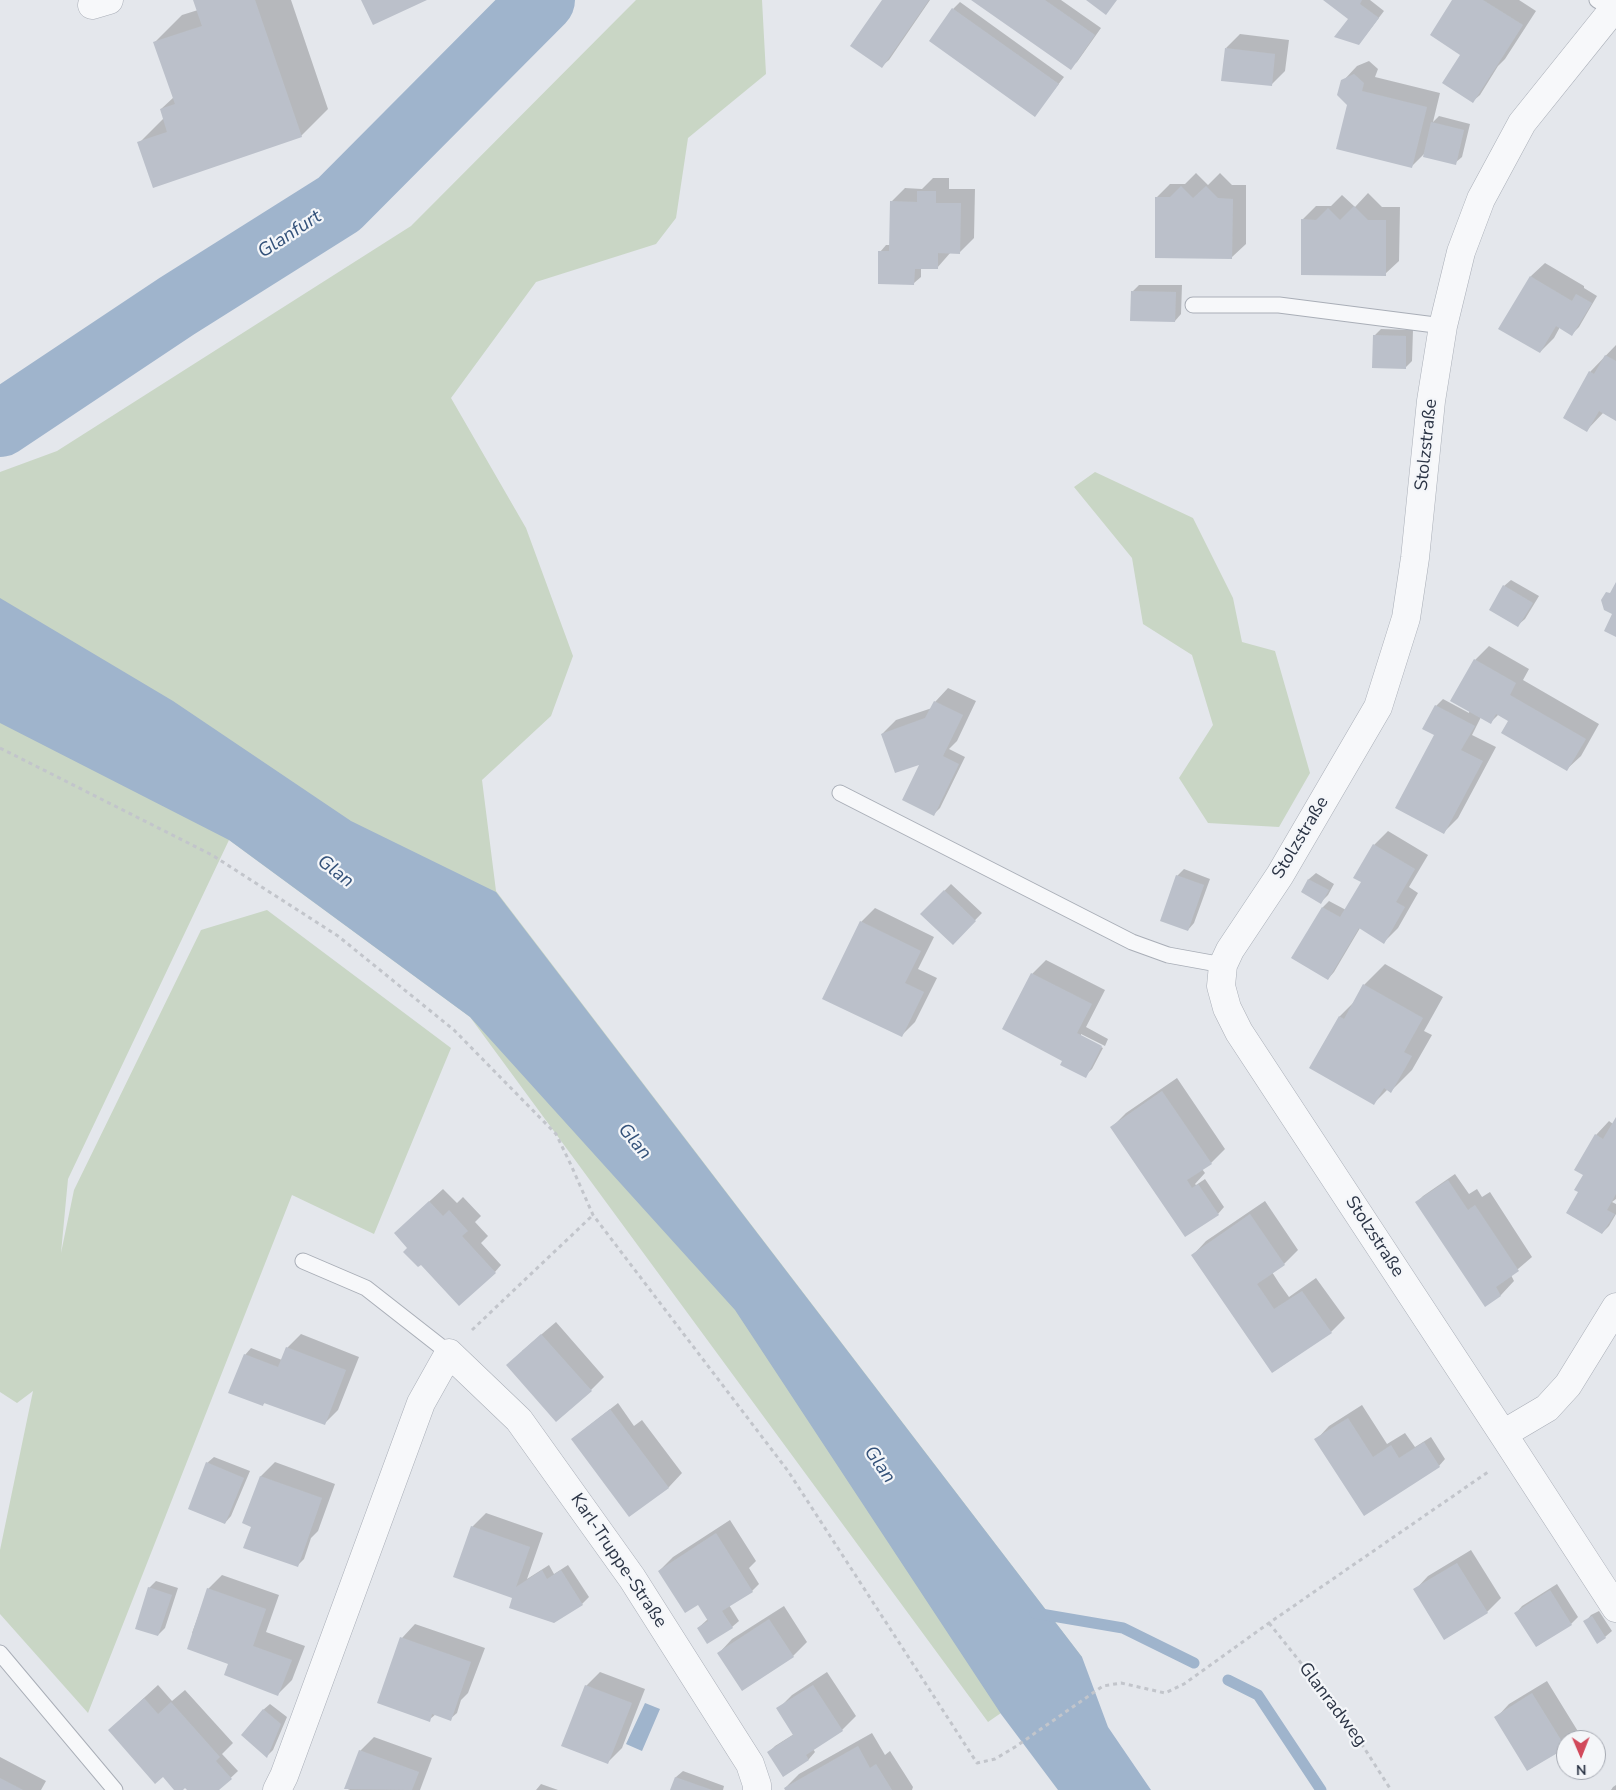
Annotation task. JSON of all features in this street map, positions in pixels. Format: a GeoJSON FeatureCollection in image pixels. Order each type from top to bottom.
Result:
{"type":"FeatureCollection","features":[{"type":"Feature","properties":{"kind":"street","name":"Stolzstraße"},"geometry":{"type":"LineString","coordinates":[[1609,5],[1522,123],[1481,198],[1461,252],[1443,326],[1431,401],[1415,558],[1406,618],[1378,707],[1280,875],[1230,950],[1223,965],[1221,986],[1227,1008],[1239,1032],[1616,1608]]}},
{"type":"Feature","properties":{"kind":"street"},"geometry":{"type":"LineString","coordinates":[[1509,1443],[1547,1408],[1568,1385],[1616,1307]]}},
{"type":"Feature","properties":{"kind":"street"},"geometry":{"type":"LineString","coordinates":[[277,1790],[288,1767],[421,1404],[449,1353]]}},
{"type":"Feature","properties":{"kind":"street","name":"Karl-Truppe-Straße"},"geometry":{"type":"LineString","coordinates":[[449,1353],[519,1420],[632,1578],[750,1764],[758,1785],[757,1790]]}},
{"type":"Feature","properties":{"kind":"lane"},"geometry":{"type":"LineString","coordinates":[[1193,306],[1279,305],[1443,326]]}},
{"type":"Feature","properties":{"kind":"lane"},"geometry":{"type":"LineString","coordinates":[[840,793],[1132,942],[1168,955],[1223,965]]}},
{"type":"Feature","properties":{"kind":"lane","name":"Karl-Truppe-Straße"},"geometry":{"type":"LineString","coordinates":[[303,1261],[366,1288],[449,1353]]}},
{"type":"Feature","properties":{"kind":"lane"},"geometry":{"type":"LineString","coordinates":[[0,1652],[115,1790]]}},
{"type":"Feature","properties":{"kind":"path"},"geometry":{"type":"LineString","coordinates":[[0,748],[212,855],[338,936],[454,1030],[556,1134],[572,1164],[593,1215],[788,1471],[977,1763],[995,1759],[1015,1747],[1102,1686],[1121,1684],[1165,1693],[1184,1684],[1269,1623],[1509,1443]]}},
{"type":"Feature","properties":{"kind":"path"},"geometry":{"type":"LineString","coordinates":[[449,1353],[593,1215]]}},
{"type":"Feature","properties":{"kind":"path","name":"Glanradweg"},"geometry":{"type":"LineString","coordinates":[[1269,1623],[1346,1718],[1391,1790]]}},
{"type":"Feature","properties":{"kind":"green space"},"geometry":{"type":"Polygon","coordinates":[[[636,0],[762,0],[766,74],[688,138],[676,218],[656,244],[536,282],[451,398],[526,528],[573,656],[551,716],[482,780],[496,891],[1082,1657],[988,1722],[470,1017],[229,840],[68,1179],[61,1253],[74,1190],[201,930],[267,910],[451,1048],[374,1234],[292,1195],[88,1713],[0,1614],[0,1550],[33,1391],[17,1403],[0,1392],[0,472],[57,451],[411,226],[636,0]]]}},
{"type":"Feature","properties":{"kind":"green space"},"geometry":{"type":"Polygon","coordinates":[[[1095,472],[1193,518],[1233,598],[1242,642],[1275,651],[1310,773],[1279,827],[1208,823],[1179,778],[1213,725],[1192,655],[1143,624],[1132,558],[1074,487],[1095,472]]]}},
{"type":"Feature","properties":{"kind":"water","name":"Glan"},"geometry":{"type":"Polygon","coordinates":[[[0,598],[173,701],[351,821],[496,892],[1082,1657],[1108,1727],[1151,1790],[1058,1790],[1001,1714],[735,1310],[470,1017],[229,840],[0,723],[0,598]]]}},
{"type":"Feature","properties":{"kind":"water"},"geometry":{"type":"Polygon","coordinates":[[[645,1703],[660,1709],[642,1751],[626,1744],[645,1703]]]}},
{"type":"Feature","properties":{"kind":"building"},"geometry":{"type":"Polygon","coordinates":[[[193,0],[255,0],[302,137],[153,188],[137,142],[167,132],[160,109],[175,104],[153,42],[202,26],[193,0]]]}},
{"type":"Feature","properties":{"kind":"building"},"geometry":{"type":"Polygon","coordinates":[[[361,0],[427,0],[373,25],[361,0]]]}},
{"type":"Feature","properties":{"kind":"building"},"geometry":{"type":"Polygon","coordinates":[[[882,0],[929,0],[882,68],[850,46],[882,0]]]}},
{"type":"Feature","properties":{"kind":"building"},"geometry":{"type":"Polygon","coordinates":[[[971,0],[1045,0],[1095,35],[1071,70],[971,0]]]}},
{"type":"Feature","properties":{"kind":"building"},"geometry":{"type":"Polygon","coordinates":[[[1086,0],[1117,0],[1106,15],[1086,0]]]}},
{"type":"Feature","properties":{"kind":"building"},"geometry":{"type":"Polygon","coordinates":[[[1323,0],[1362,0],[1360,4],[1379,18],[1359,45],[1334,37],[1348,19],[1323,0]]]}},
{"type":"Feature","properties":{"kind":"building"},"geometry":{"type":"Polygon","coordinates":[[[1452,0],[1483,0],[1523,25],[1473,103],[1442,83],[1460,55],[1430,35],[1452,0]]]}},
{"type":"Feature","properties":{"kind":"building"},"geometry":{"type":"Polygon","coordinates":[[[952,8],[1059,84],[1035,117],[929,41],[952,8]]]}},
{"type":"Feature","properties":{"kind":"building"},"geometry":{"type":"Polygon","coordinates":[[[1225,48],[1275,54],[1272,86],[1221,81],[1225,48]]]}},
{"type":"Feature","properties":{"kind":"building"},"geometry":{"type":"Polygon","coordinates":[[[1354,74],[1364,83],[1362,91],[1427,107],[1412,168],[1336,149],[1347,105],[1337,95],[1341,80],[1354,74]]]}},
{"type":"Feature","properties":{"kind":"building"},"geometry":{"type":"Polygon","coordinates":[[[1431,122],[1464,130],[1456,165],[1423,157],[1431,122]]]}},
{"type":"Feature","properties":{"kind":"building"},"geometry":{"type":"Polygon","coordinates":[[[1181,186],[1193,198],[1206,186],[1218,198],[1233,199],[1232,259],[1155,258],[1155,197],[1170,197],[1181,186]]]}},
{"type":"Feature","properties":{"kind":"building"},"geometry":{"type":"Polygon","coordinates":[[[917,191],[936,191],[936,203],[961,203],[960,254],[938,253],[938,269],[915,269],[914,285],[878,284],[878,251],[889,251],[890,201],[917,202],[917,191]]]}},
{"type":"Feature","properties":{"kind":"building"},"geometry":{"type":"Polygon","coordinates":[[[1354,206],[1368,220],[1386,220],[1386,276],[1301,275],[1301,219],[1316,220],[1328,208],[1340,220],[1354,206]]]}},
{"type":"Feature","properties":{"kind":"building"},"geometry":{"type":"Polygon","coordinates":[[[1530,276],[1572,301],[1576,294],[1592,303],[1572,336],[1556,326],[1540,353],[1498,329],[1530,276]]]}},
{"type":"Feature","properties":{"kind":"building"},"geometry":{"type":"Polygon","coordinates":[[[1131,291],[1176,292],[1175,322],[1130,321],[1131,291]]]}},
{"type":"Feature","properties":{"kind":"building"},"geometry":{"type":"Polygon","coordinates":[[[1373,335],[1406,336],[1406,369],[1372,368],[1373,335]]]}},
{"type":"Feature","properties":{"kind":"building"},"geometry":{"type":"Polygon","coordinates":[[[1605,355],[1616,361],[1616,421],[1599,411],[1587,432],[1563,418],[1589,371],[1594,374],[1605,355]]]}},
{"type":"Feature","properties":{"kind":"building"},"geometry":{"type":"Polygon","coordinates":[[[1616,582],[1616,637],[1604,631],[1612,614],[1604,610],[1601,600],[1606,592],[1610,593],[1616,582]]]}},
{"type":"Feature","properties":{"kind":"building"},"geometry":{"type":"Polygon","coordinates":[[[1503,585],[1533,603],[1518,627],[1489,610],[1503,585]]]}},
{"type":"Feature","properties":{"kind":"building"},"geometry":{"type":"Polygon","coordinates":[[[1474,659],[1516,683],[1510,695],[1586,739],[1567,771],[1501,733],[1508,721],[1496,714],[1491,724],[1450,701],[1474,659]]]}},
{"type":"Feature","properties":{"kind":"building"},"geometry":{"type":"Polygon","coordinates":[[[934,701],[963,715],[943,756],[959,764],[934,816],[902,800],[919,765],[895,773],[881,734],[925,718],[934,701]]]}},
{"type":"Feature","properties":{"kind":"building"},"geometry":{"type":"Polygon","coordinates":[[[1435,705],[1475,726],[1461,750],[1483,761],[1444,834],[1395,808],[1434,735],[1422,729],[1435,705]]]}},
{"type":"Feature","properties":{"kind":"building"},"geometry":{"type":"Polygon","coordinates":[[[1373,844],[1415,869],[1396,902],[1405,907],[1384,944],[1359,928],[1328,980],[1291,958],[1322,907],[1340,917],[1361,882],[1353,878],[1373,844]]]}},
{"type":"Feature","properties":{"kind":"building"},"geometry":{"type":"Polygon","coordinates":[[[1176,875],[1204,885],[1188,931],[1160,921],[1176,875]]]}},
{"type":"Feature","properties":{"kind":"building"},"geometry":{"type":"Polygon","coordinates":[[[1308,879],[1329,890],[1321,904],[1301,892],[1308,879]]]}},
{"type":"Feature","properties":{"kind":"building"},"geometry":{"type":"Polygon","coordinates":[[[944,890],[976,921],[953,945],[920,914],[944,890]]]}},
{"type":"Feature","properties":{"kind":"building"},"geometry":{"type":"Polygon","coordinates":[[[860,921],[921,951],[905,983],[924,992],[902,1037],[822,999],[860,921]]]}},
{"type":"Feature","properties":{"kind":"building"},"geometry":{"type":"Polygon","coordinates":[[[1031,973],[1092,1004],[1077,1033],[1102,1046],[1086,1078],[1060,1065],[1062,1061],[1002,1029],[1031,973]]]}},
{"type":"Feature","properties":{"kind":"building"},"geometry":{"type":"Polygon","coordinates":[[[1363,984],[1423,1018],[1404,1052],[1412,1056],[1391,1093],[1384,1088],[1374,1105],[1309,1068],[1339,1016],[1344,1019],[1363,984]]]}},
{"type":"Feature","properties":{"kind":"building"},"geometry":{"type":"Polygon","coordinates":[[[1162,1091],[1212,1164],[1187,1180],[1192,1188],[1198,1184],[1219,1215],[1185,1237],[1110,1127],[1162,1091]]]}},
{"type":"Feature","properties":{"kind":"building"},"geometry":{"type":"Polygon","coordinates":[[[1616,1117],[1616,1194],[1607,1210],[1615,1214],[1602,1234],[1566,1213],[1578,1192],[1574,1190],[1583,1175],[1574,1170],[1595,1134],[1603,1139],[1616,1117]]]}},
{"type":"Feature","properties":{"kind":"building"},"geometry":{"type":"Polygon","coordinates":[[[1448,1180],[1468,1210],[1475,1205],[1519,1271],[1496,1287],[1501,1296],[1485,1307],[1415,1202],[1448,1180]]]}},
{"type":"Feature","properties":{"kind":"building"},"geometry":{"type":"Polygon","coordinates":[[[429,1201],[443,1216],[449,1210],[468,1231],[462,1236],[496,1273],[459,1306],[421,1265],[418,1267],[403,1252],[407,1248],[394,1233],[429,1201]]]}},
{"type":"Feature","properties":{"kind":"building"},"geometry":{"type":"Polygon","coordinates":[[[1250,1214],[1285,1265],[1257,1284],[1274,1309],[1302,1291],[1332,1333],[1272,1373],[1191,1255],[1250,1214]]]}},
{"type":"Feature","properties":{"kind":"building"},"geometry":{"type":"Polygon","coordinates":[[[541,1334],[592,1391],[556,1422],[506,1365],[541,1334]]]}},
{"type":"Feature","properties":{"kind":"building"},"geometry":{"type":"Polygon","coordinates":[[[286,1347],[346,1370],[325,1425],[264,1403],[263,1406],[228,1393],[244,1354],[278,1367],[286,1347]]]}},
{"type":"Feature","properties":{"kind":"building"},"geometry":{"type":"Polygon","coordinates":[[[610,1409],[669,1488],[629,1517],[571,1439],[610,1409]]]}},
{"type":"Feature","properties":{"kind":"building"},"geometry":{"type":"Polygon","coordinates":[[[1348,1418],[1373,1457],[1391,1445],[1399,1458],[1424,1442],[1440,1467],[1364,1516],[1314,1439],[1348,1418]]]}},
{"type":"Feature","properties":{"kind":"building"},"geometry":{"type":"Polygon","coordinates":[[[206,1462],[244,1478],[225,1524],[188,1509],[206,1462]]]}},
{"type":"Feature","properties":{"kind":"building"},"geometry":{"type":"Polygon","coordinates":[[[260,1476],[322,1498],[298,1567],[243,1548],[251,1527],[242,1523],[260,1476]]]}},
{"type":"Feature","properties":{"kind":"building"},"geometry":{"type":"Polygon","coordinates":[[[471,1526],[530,1547],[516,1587],[542,1570],[547,1579],[561,1570],[583,1605],[554,1623],[509,1608],[512,1598],[453,1577],[471,1526]]]}},
{"type":"Feature","properties":{"kind":"building"},"geometry":{"type":"Polygon","coordinates":[[[716,1533],[753,1592],[722,1611],[733,1628],[707,1644],[697,1628],[708,1621],[698,1605],[685,1613],[658,1571],[716,1533]]]}},
{"type":"Feature","properties":{"kind":"building"},"geometry":{"type":"Polygon","coordinates":[[[1457,1563],[1488,1613],[1444,1640],[1413,1589],[1457,1563]]]}},
{"type":"Feature","properties":{"kind":"building"},"geometry":{"type":"Polygon","coordinates":[[[148,1587],[172,1595],[158,1636],[135,1629],[148,1587]]]}},
{"type":"Feature","properties":{"kind":"building"},"geometry":{"type":"Polygon","coordinates":[[[207,1588],[266,1609],[253,1646],[292,1660],[278,1696],[224,1675],[228,1664],[187,1649],[207,1588]]]}},
{"type":"Feature","properties":{"kind":"building"},"geometry":{"type":"Polygon","coordinates":[[[1550,1590],[1572,1625],[1536,1647],[1514,1613],[1550,1590]]]}},
{"type":"Feature","properties":{"kind":"building"},"geometry":{"type":"Polygon","coordinates":[[[1592,1616],[1606,1638],[1597,1644],[1583,1621],[1592,1616]]]}},
{"type":"Feature","properties":{"kind":"building"},"geometry":{"type":"Polygon","coordinates":[[[769,1619],[794,1657],[742,1691],[717,1653],[769,1619]]]}},
{"type":"Feature","properties":{"kind":"building"},"geometry":{"type":"Polygon","coordinates":[[[400,1637],[471,1662],[451,1721],[432,1714],[430,1722],[377,1703],[400,1637]]]}},
{"type":"Feature","properties":{"kind":"building"},"geometry":{"type":"Polygon","coordinates":[[[585,1685],[632,1703],[608,1764],[561,1746],[585,1685]]]}},
{"type":"Feature","properties":{"kind":"building"},"geometry":{"type":"Polygon","coordinates":[[[813,1685],[843,1731],[806,1755],[809,1760],[783,1777],[767,1752],[793,1735],[776,1708],[813,1685]]]}},
{"type":"Feature","properties":{"kind":"building"},"geometry":{"type":"Polygon","coordinates":[[[1532,1693],[1556,1732],[1556,1754],[1527,1771],[1494,1717],[1532,1693]]]}},
{"type":"Feature","properties":{"kind":"building"},"geometry":{"type":"Polygon","coordinates":[[[144,1698],[158,1714],[171,1702],[220,1757],[216,1761],[232,1779],[219,1790],[187,1790],[185,1788],[183,1790],[174,1790],[163,1777],[155,1784],[108,1730],[144,1698]]]}},
{"type":"Feature","properties":{"kind":"building"},"geometry":{"type":"Polygon","coordinates":[[[263,1709],[281,1724],[267,1758],[241,1735],[263,1709]]]}},
{"type":"Feature","properties":{"kind":"building"},"geometry":{"type":"Polygon","coordinates":[[[858,1746],[870,1768],[876,1764],[892,1790],[785,1790],[784,1788],[858,1746]]]}},
{"type":"Feature","properties":{"kind":"building"},"geometry":{"type":"Polygon","coordinates":[[[359,1750],[419,1772],[412,1790],[344,1789],[359,1750]]]}},
{"type":"Feature","properties":{"kind":"building"},"geometry":{"type":"Polygon","coordinates":[[[675,1777],[712,1790],[670,1790],[675,1777]]]}},
{"type":"Feature","properties":{"kind":"building"},"geometry":{"type":"Polygon","coordinates":[[[0,1778],[23,1790],[0,1790],[0,1778]]]}},
{"type":"Feature","properties":{"kind":"waterway","name":"Glanfurt"},"geometry":{"type":"LineString","coordinates":[[0,424],[177,306],[339,204],[542,0]]}},
{"type":"Feature","properties":{"kind":"waterway"},"geometry":{"type":"LineString","coordinates":[[1035,1613],[1123,1628],[1194,1663]]}},
{"type":"Feature","properties":{"kind":"waterway"},"geometry":{"type":"LineString","coordinates":[[1228,1680],[1258,1695],[1321,1790]]}}]}
